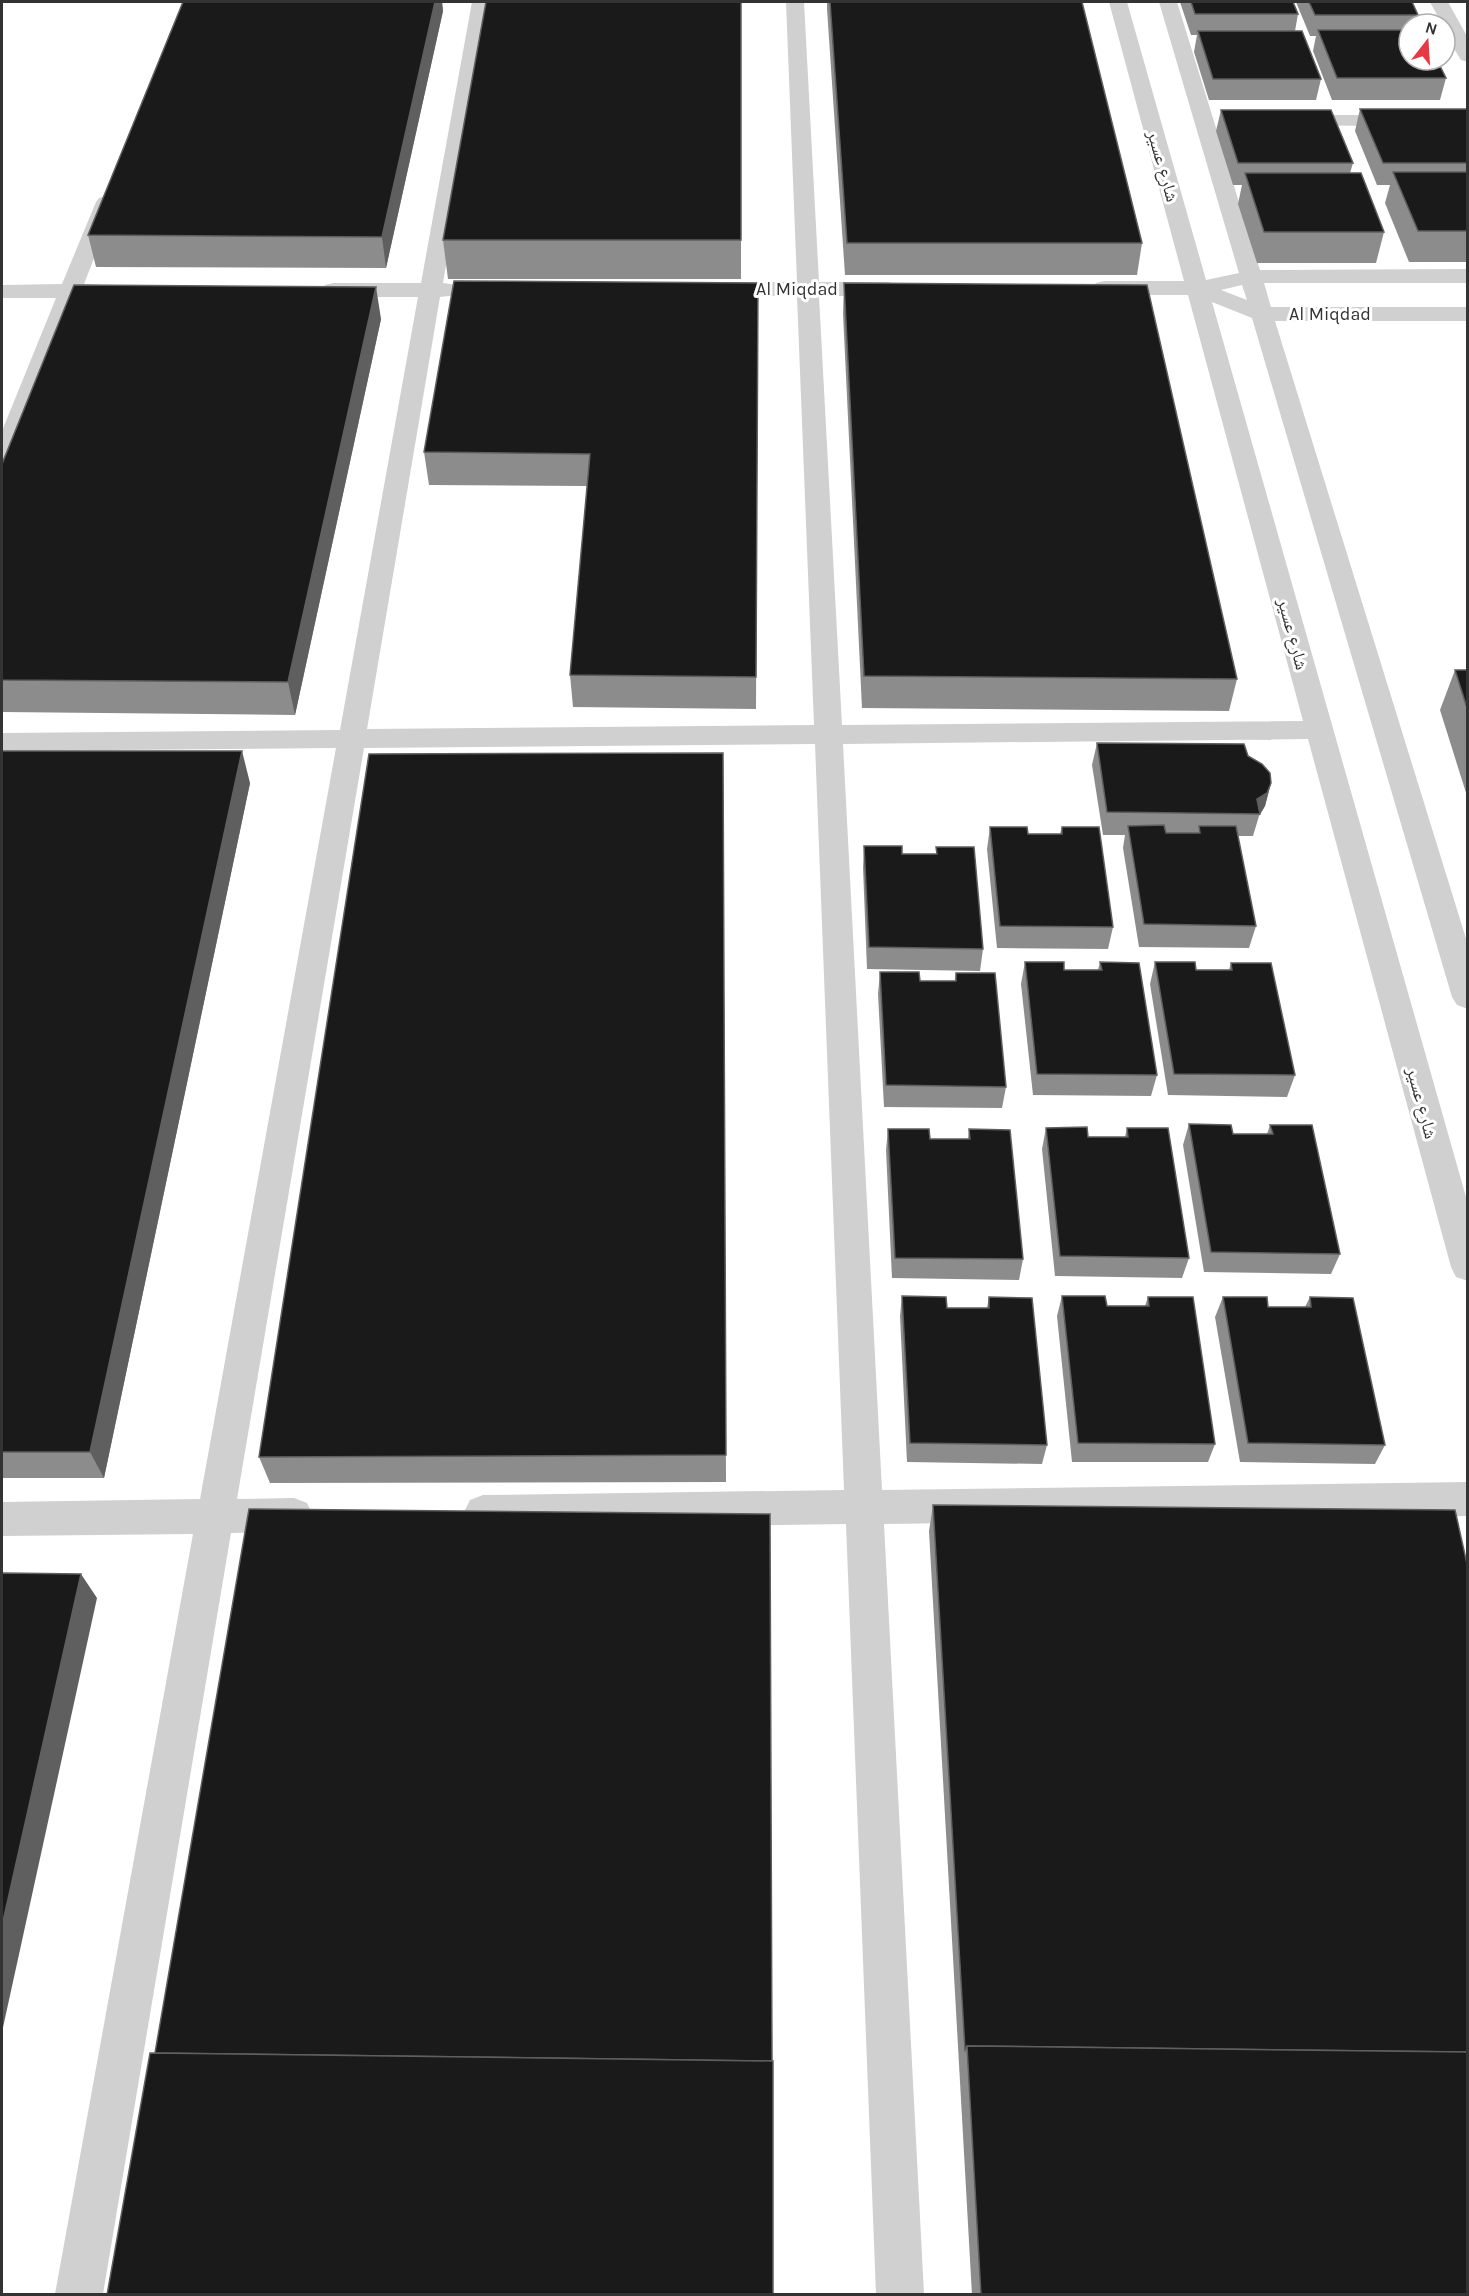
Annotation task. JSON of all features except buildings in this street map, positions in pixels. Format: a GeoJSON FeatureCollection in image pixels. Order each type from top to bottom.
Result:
{"type":"FeatureCollection","features":[{"type":"Feature","properties":{"kind":"street"},"geometry":{"type":"LineString","coordinates":[[79,2295],[481,2]]}},
{"type":"Feature","properties":{"kind":"street"},"geometry":{"type":"LineString","coordinates":[[795,2],[900,2295]]}},
{"type":"Feature","properties":{"kind":"street","name":"شارع عسير"},"geometry":{"type":"LineString","coordinates":[[1118,2],[1467,1267]]}},
{"type":"Feature","properties":{"kind":"street"},"geometry":{"type":"LineString","coordinates":[[1168,2],[1216,122],[1251,277],[1467,997]]}},
{"type":"Feature","properties":{"kind":"street"},"geometry":{"type":"LineString","coordinates":[[1439,2],[1467,57]]}},
{"type":"Feature","properties":{"kind":"street"},"geometry":{"type":"LineString","coordinates":[[1276,122],[1467,121]]}},
{"type":"Feature","properties":{"kind":"street"},"geometry":{"type":"LineString","coordinates":[[2,459],[114,184]]}},
{"type":"Feature","properties":{"kind":"street","name":"Al Miqdad"},"geometry":{"type":"LineString","coordinates":[[1079,288],[1197,288],[1251,277],[1467,276]]}},
{"type":"Feature","properties":{"kind":"street","name":"Al Miqdad"},"geometry":{"type":"LineString","coordinates":[[1197,288],[1262,314],[1467,314]]}},
{"type":"Feature","properties":{"kind":"street","name":"Al Miqdad"},"geometry":{"type":"LineString","coordinates":[[690,289],[914,289]]}},
{"type":"Feature","properties":{"kind":"street"},"geometry":{"type":"LineString","coordinates":[[310,290],[465,290]]}},
{"type":"Feature","properties":{"kind":"street"},"geometry":{"type":"LineString","coordinates":[[2,291],[142,291]]}},
{"type":"Feature","properties":{"kind":"street"},"geometry":{"type":"LineString","coordinates":[[2,742],[1319,730]]}},
{"type":"Feature","properties":{"kind":"street"},"geometry":{"type":"LineString","coordinates":[[451,1513],[1467,1499]]}},
{"type":"Feature","properties":{"kind":"street"},"geometry":{"type":"LineString","coordinates":[[2,1519],[333,1514]]}}]}
